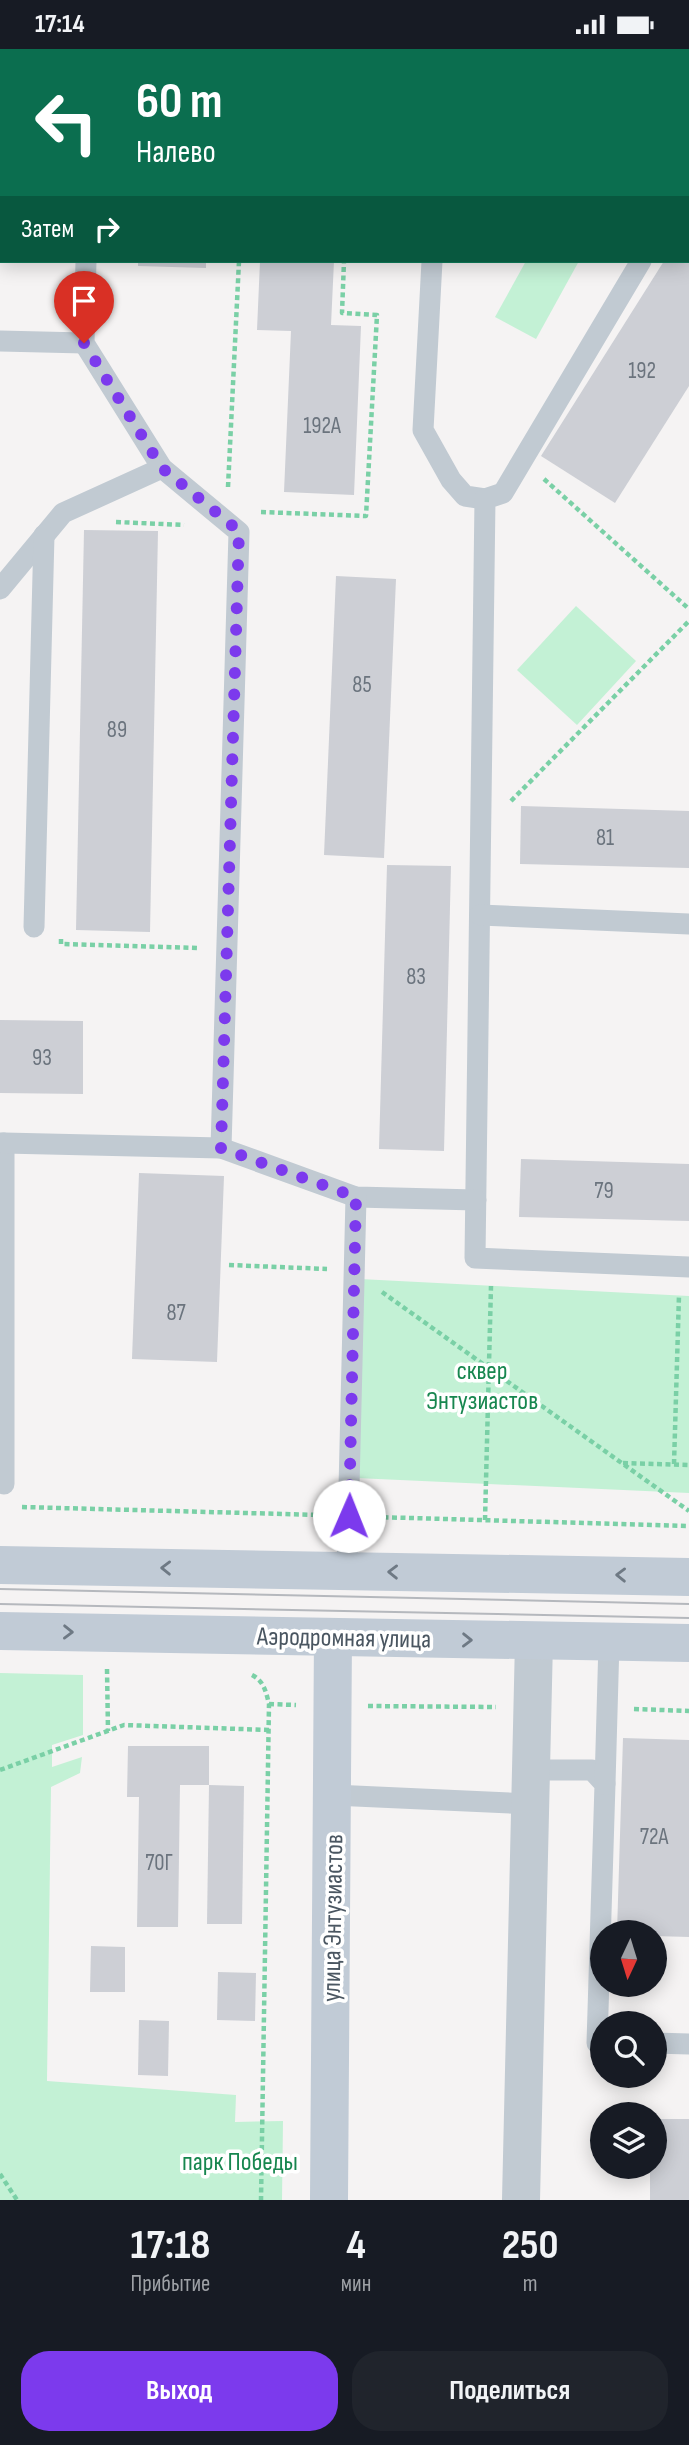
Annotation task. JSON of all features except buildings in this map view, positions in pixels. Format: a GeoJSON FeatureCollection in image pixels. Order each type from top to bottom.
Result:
{"type":"FeatureCollection","features":[{"type":"Feature","properties":{"kind":"main road"},"geometry":{"type":"LineString","coordinates":[[0,1565],[689,1577]]}},
{"type":"Feature","properties":{"kind":"main road","name":"Аэродромная улица"},"geometry":{"type":"LineString","coordinates":[[0,1630],[689,1643]]}},
{"type":"Feature","properties":{"kind":"main road","name":"улица Энтузиастов"},"geometry":{"type":"LineString","coordinates":[[330,2200],[333,1637]]}},
{"type":"Feature","properties":{"kind":"street"},"geometry":{"type":"LineString","coordinates":[[521,2200],[534,1641]]}},
{"type":"Feature","properties":{"kind":"lane"},"geometry":{"type":"LineString","coordinates":[[86,263],[84,343],[162,468],[239,531],[221,1148]]}},
{"type":"Feature","properties":{"kind":"lane"},"geometry":{"type":"LineString","coordinates":[[432,263],[423,430],[451,480],[465,496],[485,499],[503,493],[640,263]]}},
{"type":"Feature","properties":{"kind":"lane"},"geometry":{"type":"LineString","coordinates":[[0,341],[84,343]]}},
{"type":"Feature","properties":{"kind":"lane"},"geometry":{"type":"LineString","coordinates":[[0,589],[63,513],[162,468]]}},
{"type":"Feature","properties":{"kind":"lane"},"geometry":{"type":"LineString","coordinates":[[485,499],[475,1258],[684,1266]]}},
{"type":"Feature","properties":{"kind":"lane"},"geometry":{"type":"LineString","coordinates":[[34,927],[44,535]]}},
{"type":"Feature","properties":{"kind":"lane"},"geometry":{"type":"LineString","coordinates":[[480,915],[689,923]]}},
{"type":"Feature","properties":{"kind":"lane"},"geometry":{"type":"LineString","coordinates":[[4,1484],[2,1143],[221,1148],[356,1197],[476,1200]]}},
{"type":"Feature","properties":{"kind":"lane"},"geometry":{"type":"LineString","coordinates":[[347,1571],[356,1197]]}},
{"type":"Feature","properties":{"kind":"lane"},"geometry":{"type":"LineString","coordinates":[[598,2011],[609,1642]]}},
{"type":"Feature","properties":{"kind":"lane"},"geometry":{"type":"LineString","coordinates":[[333,1795],[531,1787],[592,1770],[605,1784]]}},
{"type":"Feature","properties":{"kind":"lane"},"geometry":{"type":"LineString","coordinates":[[667,2043],[689,2044]]}},
{"type":"Feature","properties":{"kind":"path"},"geometry":{"type":"LineString","coordinates":[[228,496],[239,263]]}},
{"type":"Feature","properties":{"kind":"path"},"geometry":{"type":"LineString","coordinates":[[251,512],[366,516],[377,315],[342,313],[344,263]]}},
{"type":"Feature","properties":{"kind":"path"},"geometry":{"type":"LineString","coordinates":[[522,459],[689,609]]}},
{"type":"Feature","properties":{"kind":"path"},"geometry":{"type":"LineString","coordinates":[[110,522],[188,525]]}},
{"type":"Feature","properties":{"kind":"path"},"geometry":{"type":"LineString","coordinates":[[480,831],[689,621]]}},
{"type":"Feature","properties":{"kind":"path"},"geometry":{"type":"LineString","coordinates":[[61,930],[61,944],[211,949]]}},
{"type":"Feature","properties":{"kind":"path"},"geometry":{"type":"LineString","coordinates":[[485,1520],[492,1259]]}},
{"type":"Feature","properties":{"kind":"path"},"geometry":{"type":"LineString","coordinates":[[229,1265],[354,1272],[689,1511]]}},
{"type":"Feature","properties":{"kind":"path"},"geometry":{"type":"LineString","coordinates":[[674,1464],[684,1266]]}},
{"type":"Feature","properties":{"kind":"path"},"geometry":{"type":"LineString","coordinates":[[622,1463],[689,1465]]}},
{"type":"Feature","properties":{"kind":"path"},"geometry":{"type":"LineString","coordinates":[[107,1669],[108,1731]]}},
{"type":"Feature","properties":{"kind":"path"},"geometry":{"type":"LineString","coordinates":[[261,2200],[269,1704]]}},
{"type":"Feature","properties":{"kind":"path"},"geometry":{"type":"LineString","coordinates":[[0,1770],[124,1725],[269,1730]]}},
{"type":"Feature","properties":{"kind":"path"},"geometry":{"type":"LineString","coordinates":[[0,2174],[17,2200]]}},
{"type":"Feature","properties":{"kind":"green space"},"geometry":{"type":"Polygon","coordinates":[[[525,263],[578,263],[536,339],[495,317],[525,263]]]}},
{"type":"Feature","properties":{"kind":"green space"},"geometry":{"type":"Polygon","coordinates":[[[576,606],[636,661],[577,725],[517,670],[576,606]]]}},
{"type":"Feature","properties":{"kind":"green space","name":"сквер Энтузиастов"},"geometry":{"type":"Polygon","coordinates":[[[360,1279],[689,1296],[689,1493],[356,1478],[360,1279]]]}},
{"type":"Feature","properties":{"kind":"green space","name":"парк Победы"},"geometry":{"type":"Polygon","coordinates":[[[0,1673],[83,1675],[83,1735],[52,1745],[52,1767],[82,1757],[80,1773],[51,1787],[47,2081],[236,2095],[235,2122],[283,2121],[282,2200],[0,2200],[0,1673]]]}},
{"type":"Feature","properties":{"kind":"tram line"},"geometry":{"type":"LineString","coordinates":[[0,1589],[689,1604]]}},
{"type":"Feature","properties":{"kind":"tram line"},"geometry":{"type":"LineString","coordinates":[[0,1604],[689,1618]]}},
{"type":"Feature","properties":{"kind":"route"},"geometry":{"type":"LineString","coordinates":[[84,343],[162,468],[239,531],[221,1148],[356,1197],[349,1516]]}}]}
